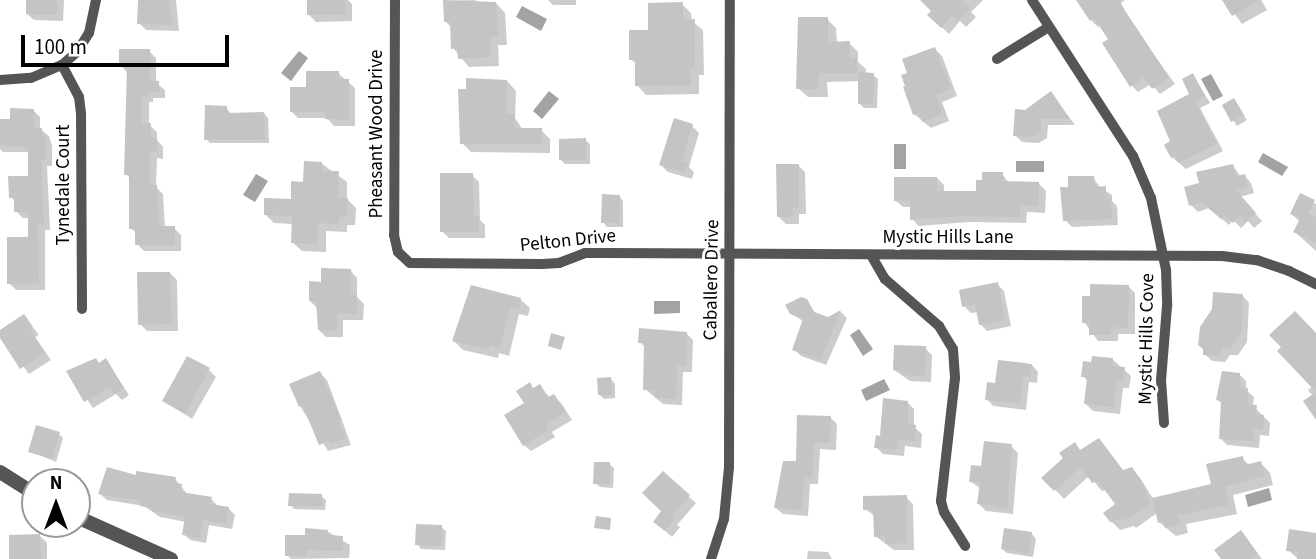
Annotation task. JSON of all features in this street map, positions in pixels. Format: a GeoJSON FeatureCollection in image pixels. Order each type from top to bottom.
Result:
{"type":"FeatureCollection","features":[{"type":"Feature","properties":{"kind":"street"},"geometry":{"type":"LineString","coordinates":[[0,80],[31,78],[62,65],[77,52],[89,33],[96,0]]}},
{"type":"Feature","properties":{"kind":"street","name":"Pheasant Wood Drive"},"geometry":{"type":"LineString","coordinates":[[395,0],[394,236],[398,252],[410,262]]}},
{"type":"Feature","properties":{"kind":"street","name":"Caballero Drive"},"geometry":{"type":"LineString","coordinates":[[711,559],[724,519],[727,496],[730,0]]}},
{"type":"Feature","properties":{"kind":"street","name":"Mystic Hills Cove"},"geometry":{"type":"LineString","coordinates":[[1032,0],[1047,28],[1133,156],[1151,198],[1165,257],[1167,306],[1161,380],[1164,423]]}},
{"type":"Feature","properties":{"kind":"street"},"geometry":{"type":"LineString","coordinates":[[997,59],[1047,28]]}},
{"type":"Feature","properties":{"kind":"street","name":"Tynedale Court"},"geometry":{"type":"LineString","coordinates":[[62,65],[79,97],[81,114],[82,309]]}},
{"type":"Feature","properties":{"kind":"street","name":"Pelton Drive"},"geometry":{"type":"LineString","coordinates":[[410,262],[542,264],[559,263],[585,253],[730,253]]}},
{"type":"Feature","properties":{"kind":"street","name":"Mystic Hills Lane"},"geometry":{"type":"LineString","coordinates":[[730,253],[1223,256],[1257,261],[1289,271],[1316,284]]}},
{"type":"Feature","properties":{"kind":"street"},"geometry":{"type":"LineString","coordinates":[[871,255],[885,279],[939,326],[953,349],[955,378],[941,501],[944,512],[965,546]]}},
{"type":"Feature","properties":{"kind":"street"},"geometry":{"type":"LineString","coordinates":[[0,472],[21,485]]}},
{"type":"Feature","properties":{"kind":"street"},"geometry":{"type":"LineString","coordinates":[[91,523],[171,559]]}},
{"type":"Feature","properties":{"kind":"shaded area"},"geometry":{"type":"Polygon","coordinates":[[[522,6],[547,19],[541,31],[516,17],[522,6]]]}},
{"type":"Feature","properties":{"kind":"shaded area"},"geometry":{"type":"Polygon","coordinates":[[[299,51],[308,58],[291,81],[281,73],[299,51]]]}},
{"type":"Feature","properties":{"kind":"shaded area"},"geometry":{"type":"Polygon","coordinates":[[[1211,74],[1223,96],[1213,101],[1201,79],[1211,74]]]}},
{"type":"Feature","properties":{"kind":"shaded area"},"geometry":{"type":"Polygon","coordinates":[[[549,91],[559,99],[542,119],[533,111],[549,91]]]}},
{"type":"Feature","properties":{"kind":"shaded area"},"geometry":{"type":"Polygon","coordinates":[[[894,144],[906,144],[906,169],[894,169],[894,144]]]}},
{"type":"Feature","properties":{"kind":"shaded area"},"geometry":{"type":"Polygon","coordinates":[[[1263,153],[1288,167],[1282,176],[1258,162],[1263,153]]]}},
{"type":"Feature","properties":{"kind":"shaded area"},"geometry":{"type":"Polygon","coordinates":[[[1016,161],[1044,161],[1044,172],[1016,172],[1016,161]]]}},
{"type":"Feature","properties":{"kind":"shaded area"},"geometry":{"type":"Polygon","coordinates":[[[256,174],[268,181],[255,202],[243,195],[256,174]]]}},
{"type":"Feature","properties":{"kind":"shaded area"},"geometry":{"type":"Polygon","coordinates":[[[654,301],[680,301],[680,313],[654,314],[654,301]]]}},
{"type":"Feature","properties":{"kind":"shaded area"},"geometry":{"type":"Polygon","coordinates":[[[859,329],[873,349],[863,356],[850,335],[859,329]]]}},
{"type":"Feature","properties":{"kind":"shaded area"},"geometry":{"type":"Polygon","coordinates":[[[884,379],[890,390],[866,401],[861,390],[884,379]]]}},
{"type":"Feature","properties":{"kind":"shaded area"},"geometry":{"type":"Polygon","coordinates":[[[1269,488],[1272,500],[1248,507],[1245,495],[1269,488]]]}},
{"type":"Feature","properties":{"kind":"building"},"geometry":{"type":"Polygon","coordinates":[[[26,0],[57,0],[57,15],[26,14],[26,0]]]}},
{"type":"Feature","properties":{"kind":"building"},"geometry":{"type":"Polygon","coordinates":[[[138,0],[169,0],[173,25],[137,24],[138,0]]]}},
{"type":"Feature","properties":{"kind":"building"},"geometry":{"type":"Polygon","coordinates":[[[307,0],[345,0],[346,15],[307,15],[307,0]]]}},
{"type":"Feature","properties":{"kind":"building"},"geometry":{"type":"Polygon","coordinates":[[[443,0],[496,2],[498,36],[490,37],[491,57],[458,59],[457,48],[451,49],[450,22],[444,22],[443,0]]]}},
{"type":"Feature","properties":{"kind":"building"},"geometry":{"type":"Polygon","coordinates":[[[920,0],[961,0],[970,9],[958,21],[952,16],[941,28],[927,15],[931,11],[920,0]]]}},
{"type":"Feature","properties":{"kind":"building"},"geometry":{"type":"Polygon","coordinates":[[[1076,0],[1118,0],[1169,77],[1152,89],[1144,77],[1130,87],[1102,43],[1108,39],[1094,18],[1090,21],[1076,0]]]}},
{"type":"Feature","properties":{"kind":"building"},"geometry":{"type":"Polygon","coordinates":[[[1222,0],[1259,0],[1232,16],[1222,0]]]}},
{"type":"Feature","properties":{"kind":"building"},"geometry":{"type":"Polygon","coordinates":[[[683,2],[683,20],[695,19],[695,67],[690,67],[691,86],[635,86],[635,60],[629,60],[629,30],[648,30],[648,3],[683,2]]]}},
{"type":"Feature","properties":{"kind":"building"},"geometry":{"type":"Polygon","coordinates":[[[798,17],[828,17],[828,42],[850,41],[850,59],[857,58],[857,73],[819,73],[819,89],[796,89],[798,17]]]}},
{"type":"Feature","properties":{"kind":"building"},"geometry":{"type":"Polygon","coordinates":[[[935,47],[951,89],[936,95],[943,114],[922,122],[919,113],[913,115],[903,87],[905,86],[901,75],[907,73],[902,59],[935,47]]]}},
{"type":"Feature","properties":{"kind":"building"},"geometry":{"type":"Polygon","coordinates":[[[119,49],[150,49],[150,81],[159,81],[159,92],[147,92],[147,96],[142,96],[142,123],[151,123],[151,138],[157,138],[157,152],[150,152],[150,185],[157,185],[159,226],[175,226],[175,245],[135,245],[135,229],[129,229],[129,175],[124,175],[127,65],[119,65],[119,49]]]}},
{"type":"Feature","properties":{"kind":"building"},"geometry":{"type":"Polygon","coordinates":[[[306,71],[339,71],[339,79],[349,79],[349,120],[325,119],[326,112],[290,112],[290,87],[306,87],[306,71]]]}},
{"type":"Feature","properties":{"kind":"building"},"geometry":{"type":"Polygon","coordinates":[[[858,72],[874,73],[873,104],[858,104],[858,72]]]}},
{"type":"Feature","properties":{"kind":"building"},"geometry":{"type":"Polygon","coordinates":[[[1193,73],[1205,96],[1195,101],[1217,144],[1178,163],[1175,156],[1171,158],[1164,145],[1170,141],[1157,111],[1189,94],[1182,79],[1193,73]]]}},
{"type":"Feature","properties":{"kind":"building"},"geometry":{"type":"Polygon","coordinates":[[[466,78],[507,80],[506,114],[515,114],[514,128],[542,128],[541,144],[460,144],[458,89],[466,89],[466,78]]]}},
{"type":"Feature","properties":{"kind":"building"},"geometry":{"type":"Polygon","coordinates":[[[1051,91],[1070,119],[1041,119],[1041,131],[1031,137],[1013,136],[1015,109],[1025,110],[1051,91]]]}},
{"type":"Feature","properties":{"kind":"building"},"geometry":{"type":"Polygon","coordinates":[[[1234,98],[1244,115],[1231,122],[1222,105],[1234,98]]]}},
{"type":"Feature","properties":{"kind":"building"},"geometry":{"type":"Polygon","coordinates":[[[205,105],[227,106],[227,113],[264,112],[265,139],[204,140],[205,105]]]}},
{"type":"Feature","properties":{"kind":"building"},"geometry":{"type":"Polygon","coordinates":[[[10,108],[34,109],[34,128],[42,128],[42,137],[46,137],[46,160],[41,160],[44,224],[38,224],[39,283],[7,284],[7,237],[28,237],[28,212],[14,212],[14,198],[9,198],[8,176],[28,176],[28,150],[23,150],[23,146],[0,146],[0,119],[10,119],[10,108]]]}},
{"type":"Feature","properties":{"kind":"building"},"geometry":{"type":"Polygon","coordinates":[[[674,118],[693,124],[682,161],[688,163],[685,173],[659,165],[674,118]]]}},
{"type":"Feature","properties":{"kind":"building"},"geometry":{"type":"Polygon","coordinates":[[[586,138],[586,160],[559,160],[559,139],[586,138]]]}},
{"type":"Feature","properties":{"kind":"building"},"geometry":{"type":"Polygon","coordinates":[[[304,161],[322,162],[322,171],[339,171],[338,198],[348,198],[347,217],[339,217],[339,224],[318,223],[317,244],[291,243],[292,216],[264,215],[264,198],[291,199],[291,181],[303,182],[304,161]]]}},
{"type":"Feature","properties":{"kind":"building"},"geometry":{"type":"Polygon","coordinates":[[[776,164],[799,164],[799,208],[792,208],[793,217],[777,217],[776,164]]]}},
{"type":"Feature","properties":{"kind":"building"},"geometry":{"type":"Polygon","coordinates":[[[1233,164],[1237,176],[1245,174],[1248,186],[1236,190],[1256,213],[1246,222],[1240,216],[1233,223],[1225,215],[1221,219],[1201,202],[1189,206],[1184,187],[1199,183],[1196,172],[1233,164]]]}},
{"type":"Feature","properties":{"kind":"building"},"geometry":{"type":"Polygon","coordinates":[[[982,172],[1003,172],[1003,181],[1039,182],[1039,206],[1020,206],[1020,217],[961,216],[910,220],[910,201],[894,201],[894,177],[937,177],[937,191],[976,191],[976,180],[982,180],[982,172]]]}},
{"type":"Feature","properties":{"kind":"building"},"geometry":{"type":"Polygon","coordinates":[[[440,173],[473,173],[474,217],[479,216],[479,232],[440,232],[440,173]]]}},
{"type":"Feature","properties":{"kind":"building"},"geometry":{"type":"Polygon","coordinates":[[[1068,176],[1094,176],[1096,187],[1106,186],[1106,198],[1111,198],[1112,219],[1063,221],[1060,187],[1068,187],[1068,176]]]}},
{"type":"Feature","properties":{"kind":"building"},"geometry":{"type":"Polygon","coordinates":[[[1300,193],[1315,200],[1308,213],[1316,217],[1316,243],[1293,232],[1300,219],[1290,214],[1300,193]]]}},
{"type":"Feature","properties":{"kind":"building"},"geometry":{"type":"Polygon","coordinates":[[[602,194],[620,195],[619,223],[601,223],[602,194]]]}},
{"type":"Feature","properties":{"kind":"building"},"geometry":{"type":"Polygon","coordinates":[[[321,268],[351,269],[350,295],[357,295],[357,314],[337,313],[337,331],[318,330],[316,302],[309,301],[309,281],[321,282],[321,268]]]}},
{"type":"Feature","properties":{"kind":"building"},"geometry":{"type":"Polygon","coordinates":[[[137,272],[170,272],[172,324],[138,325],[137,272]]]}},
{"type":"Feature","properties":{"kind":"building"},"geometry":{"type":"Polygon","coordinates":[[[998,282],[1005,320],[979,325],[975,304],[962,307],[959,290],[998,282]]]}},
{"type":"Feature","properties":{"kind":"building"},"geometry":{"type":"Polygon","coordinates":[[[1090,284],[1129,285],[1128,328],[1111,327],[1111,335],[1089,335],[1089,323],[1082,323],[1082,296],[1090,296],[1090,284]]]}},
{"type":"Feature","properties":{"kind":"building"},"geometry":{"type":"Polygon","coordinates":[[[471,285],[521,298],[519,308],[510,306],[500,348],[490,345],[489,350],[452,341],[471,285]]]}},
{"type":"Feature","properties":{"kind":"building"},"geometry":{"type":"Polygon","coordinates":[[[1213,292],[1243,294],[1241,334],[1231,349],[1223,348],[1218,356],[1203,355],[1203,349],[1198,345],[1200,327],[1212,309],[1213,292]]]}},
{"type":"Feature","properties":{"kind":"building"},"geometry":{"type":"Polygon","coordinates":[[[801,297],[807,299],[814,312],[828,317],[841,310],[822,357],[818,359],[792,350],[803,319],[790,314],[785,305],[801,297]]]}},
{"type":"Feature","properties":{"kind":"building"},"geometry":{"type":"Polygon","coordinates":[[[1295,311],[1316,333],[1316,392],[1277,351],[1281,347],[1269,335],[1295,311]]]}},
{"type":"Feature","properties":{"kind":"building"},"geometry":{"type":"Polygon","coordinates":[[[24,314],[45,353],[20,369],[0,338],[0,330],[24,314]]]}},
{"type":"Feature","properties":{"kind":"building"},"geometry":{"type":"Polygon","coordinates":[[[639,328],[687,332],[686,366],[677,366],[676,399],[655,398],[655,390],[643,390],[644,343],[638,343],[639,328]]]}},
{"type":"Feature","properties":{"kind":"building"},"geometry":{"type":"Polygon","coordinates":[[[551,333],[565,337],[561,350],[548,346],[551,333]]]}},
{"type":"Feature","properties":{"kind":"building"},"geometry":{"type":"Polygon","coordinates":[[[894,345],[926,346],[925,376],[901,375],[902,371],[893,370],[894,345]]]}},
{"type":"Feature","properties":{"kind":"building"},"geometry":{"type":"Polygon","coordinates":[[[187,356],[210,368],[185,414],[162,401],[187,356]]]}},
{"type":"Feature","properties":{"kind":"building"},"geometry":{"type":"Polygon","coordinates":[[[1092,356],[1113,358],[1112,366],[1125,367],[1123,382],[1116,382],[1114,407],[1084,404],[1087,377],[1081,377],[1083,361],[1091,362],[1092,356]]]}},
{"type":"Feature","properties":{"kind":"building"},"geometry":{"type":"Polygon","coordinates":[[[96,358],[99,363],[106,358],[124,388],[114,394],[110,387],[84,402],[66,371],[96,358]]]}},
{"type":"Feature","properties":{"kind":"building"},"geometry":{"type":"Polygon","coordinates":[[[998,360],[1032,364],[1031,377],[1023,376],[1020,404],[985,400],[987,382],[995,383],[998,360]]]}},
{"type":"Feature","properties":{"kind":"building"},"geometry":{"type":"Polygon","coordinates":[[[320,371],[342,420],[339,422],[346,438],[319,445],[303,406],[299,407],[289,384],[320,371]]]}},
{"type":"Feature","properties":{"kind":"building"},"geometry":{"type":"Polygon","coordinates":[[[1222,371],[1240,373],[1239,387],[1248,388],[1247,404],[1257,405],[1256,414],[1264,415],[1263,430],[1254,429],[1253,441],[1219,439],[1221,401],[1216,400],[1222,371]]]}},
{"type":"Feature","properties":{"kind":"building"},"geometry":{"type":"Polygon","coordinates":[[[611,377],[612,395],[598,395],[597,378],[611,377]]]}},
{"type":"Feature","properties":{"kind":"building"},"geometry":{"type":"Polygon","coordinates":[[[530,382],[533,388],[540,384],[548,397],[554,394],[566,412],[546,425],[549,429],[523,446],[504,415],[524,403],[516,391],[530,382]]]}},
{"type":"Feature","properties":{"kind":"building"},"geometry":{"type":"Polygon","coordinates":[[[1316,392],[1316,420],[1303,401],[1316,392]]]}},
{"type":"Feature","properties":{"kind":"building"},"geometry":{"type":"Polygon","coordinates":[[[883,398],[908,401],[908,424],[916,425],[915,441],[898,440],[897,450],[874,448],[876,435],[880,436],[883,398]]]}},
{"type":"Feature","properties":{"kind":"building"},"geometry":{"type":"Polygon","coordinates":[[[797,415],[831,416],[830,443],[814,443],[812,478],[804,478],[802,510],[774,508],[783,461],[796,461],[797,415]]]}},
{"type":"Feature","properties":{"kind":"building"},"geometry":{"type":"Polygon","coordinates":[[[36,425],[60,432],[52,459],[28,452],[36,425]]]}},
{"type":"Feature","properties":{"kind":"building"},"geometry":{"type":"Polygon","coordinates":[[[1099,438],[1123,470],[1132,467],[1143,483],[1150,503],[1126,521],[1124,518],[1110,522],[1103,513],[1115,504],[1098,481],[1092,483],[1081,467],[1054,491],[1041,478],[1063,458],[1059,453],[1075,442],[1080,450],[1099,438]]]}},
{"type":"Feature","properties":{"kind":"building"},"geometry":{"type":"Polygon","coordinates":[[[984,441],[1012,444],[1007,508],[977,504],[980,483],[969,482],[971,465],[981,466],[984,441]]]}},
{"type":"Feature","properties":{"kind":"building"},"geometry":{"type":"Polygon","coordinates":[[[1243,456],[1245,465],[1261,461],[1265,476],[1225,486],[1229,505],[1178,515],[1180,524],[1165,528],[1164,521],[1158,523],[1152,498],[1211,484],[1206,464],[1243,456]]]}},
{"type":"Feature","properties":{"kind":"building"},"geometry":{"type":"Polygon","coordinates":[[[594,462],[610,462],[610,484],[593,484],[594,462]]]}},
{"type":"Feature","properties":{"kind":"building"},"geometry":{"type":"Polygon","coordinates":[[[107,467],[136,475],[136,471],[176,477],[175,483],[182,484],[181,492],[212,497],[210,504],[229,507],[226,524],[203,520],[200,538],[182,535],[185,517],[152,511],[152,508],[140,506],[141,501],[98,494],[107,467]]]}},
{"type":"Feature","properties":{"kind":"building"},"geometry":{"type":"Polygon","coordinates":[[[663,471],[690,495],[672,517],[674,519],[665,531],[653,522],[661,511],[642,493],[663,471]]]}},
{"type":"Feature","properties":{"kind":"building"},"geometry":{"type":"Polygon","coordinates":[[[289,493],[322,494],[322,506],[288,506],[289,493]]]}},
{"type":"Feature","properties":{"kind":"building"},"geometry":{"type":"Polygon","coordinates":[[[907,495],[907,543],[885,544],[885,536],[874,537],[873,510],[863,510],[863,496],[907,495]]]}},
{"type":"Feature","properties":{"kind":"building"},"geometry":{"type":"Polygon","coordinates":[[[596,516],[611,518],[610,530],[594,528],[596,516]]]}},
{"type":"Feature","properties":{"kind":"building"},"geometry":{"type":"Polygon","coordinates":[[[416,524],[442,525],[441,546],[415,545],[416,524]]]}},
{"type":"Feature","properties":{"kind":"building"},"geometry":{"type":"Polygon","coordinates":[[[305,528],[328,530],[328,535],[343,536],[343,551],[307,550],[307,556],[285,556],[285,535],[305,535],[305,528]]]}},
{"type":"Feature","properties":{"kind":"building"},"geometry":{"type":"Polygon","coordinates":[[[1004,528],[1032,532],[1029,554],[1001,549],[1004,528]]]}},
{"type":"Feature","properties":{"kind":"building"},"geometry":{"type":"Polygon","coordinates":[[[1289,529],[1316,533],[1316,559],[1297,559],[1298,552],[1286,551],[1289,529]]]}},
{"type":"Feature","properties":{"kind":"building"},"geometry":{"type":"Polygon","coordinates":[[[1241,530],[1258,554],[1250,559],[1221,559],[1214,550],[1241,530]]]}},
{"type":"Feature","properties":{"kind":"building"},"geometry":{"type":"Polygon","coordinates":[[[9,535],[40,538],[41,559],[9,559],[9,535]]]}}]}
